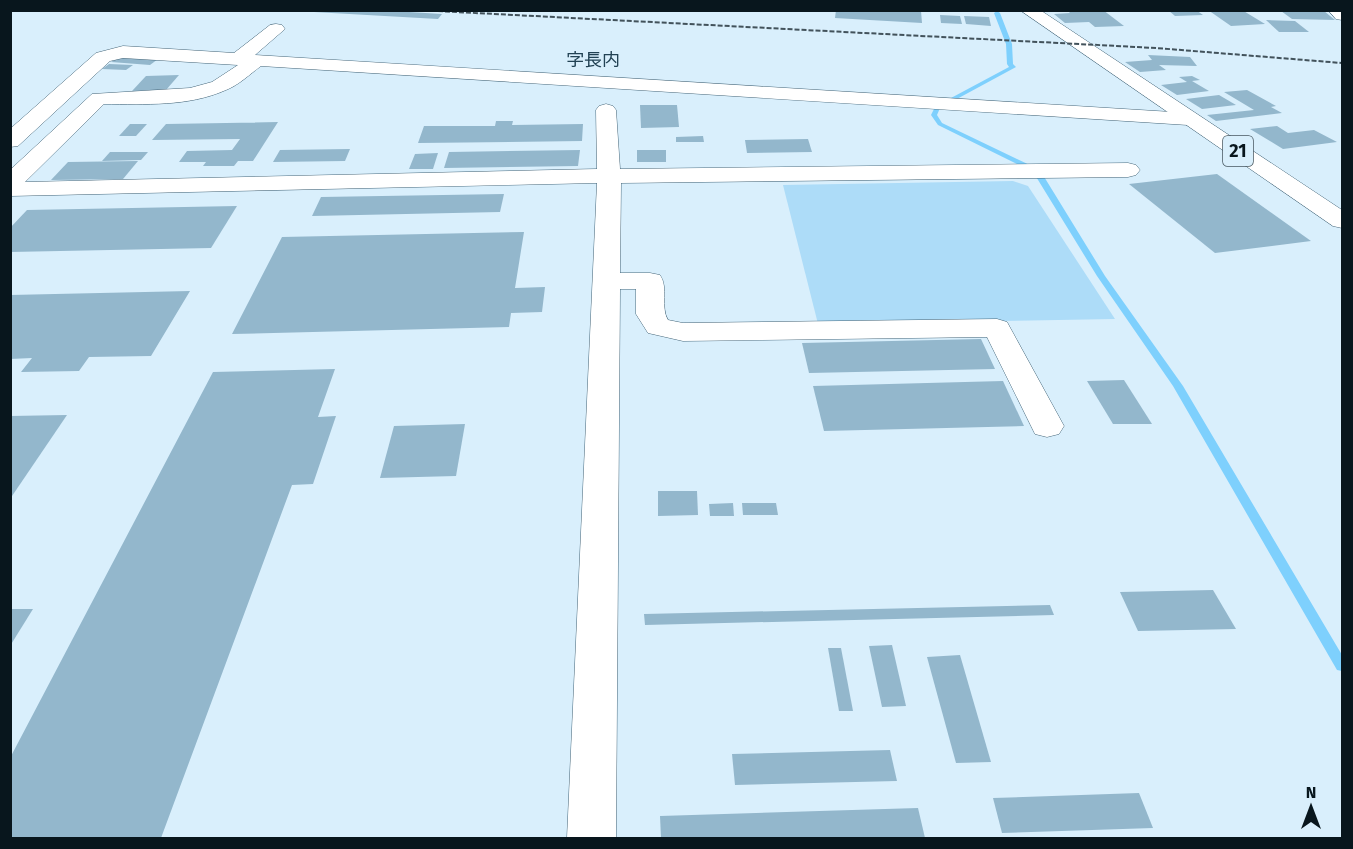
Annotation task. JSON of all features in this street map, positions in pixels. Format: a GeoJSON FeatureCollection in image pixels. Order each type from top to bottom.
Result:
{"type":"FeatureCollection","features":[{"type":"Feature","properties":{"kind":"main road","name":"21"},"geometry":{"type":"LineString","coordinates":[[1028,10],[1342,221]]}},
{"type":"Feature","properties":{"kind":"main road"},"geometry":{"type":"LineString","coordinates":[[1336,10],[1342,15]]}},
{"type":"Feature","properties":{"kind":"main road"},"geometry":{"type":"LineString","coordinates":[[10,183],[99,98],[180,97],[207,91],[222,85],[276,29]]}},
{"type":"Feature","properties":{"kind":"main road"},"geometry":{"type":"LineString","coordinates":[[10,141],[103,57],[123,52],[1188,119]]}},
{"type":"Feature","properties":{"kind":"main road"},"geometry":{"type":"LineString","coordinates":[[591,838],[609,176],[606,110]]}},
{"type":"Feature","properties":{"kind":"main road"},"geometry":{"type":"LineString","coordinates":[[10,189],[609,176],[1128,170]]}},
{"type":"Feature","properties":{"kind":"main road"},"geometry":{"type":"LineString","coordinates":[[606,281],[650,281],[650,314],[658,327],[683,332],[997,328],[1047,426]]}},
{"type":"Feature","properties":{"kind":"shaded area"},"geometry":{"type":"Polygon","coordinates":[[[1013,181],[1028,186],[1115,319],[818,324],[783,185],[1013,181]]]}},
{"type":"Feature","properties":{"kind":"building"},"geometry":{"type":"Polygon","coordinates":[[[314,10],[376,10],[442,14],[438,19],[314,12],[314,10]]]}},
{"type":"Feature","properties":{"kind":"building"},"geometry":{"type":"Polygon","coordinates":[[[836,10],[921,11],[922,23],[835,18],[836,10]]]}},
{"type":"Feature","properties":{"kind":"building"},"geometry":{"type":"Polygon","coordinates":[[[1067,10],[1103,10],[1124,26],[1095,27],[1089,22],[1065,23],[1054,14],[1070,13],[1067,10]]]}},
{"type":"Feature","properties":{"kind":"building"},"geometry":{"type":"Polygon","coordinates":[[[1168,10],[1196,10],[1203,15],[1175,16],[1168,10]]]}},
{"type":"Feature","properties":{"kind":"building"},"geometry":{"type":"Polygon","coordinates":[[[1208,10],[1242,10],[1265,24],[1231,26],[1208,10]]]}},
{"type":"Feature","properties":{"kind":"building"},"geometry":{"type":"Polygon","coordinates":[[[1281,11],[1324,11],[1335,20],[1292,19],[1281,11]]]}},
{"type":"Feature","properties":{"kind":"building"},"geometry":{"type":"Polygon","coordinates":[[[940,15],[960,16],[962,24],[941,23],[940,15]]]}},
{"type":"Feature","properties":{"kind":"building"},"geometry":{"type":"Polygon","coordinates":[[[964,16],[989,17],[991,26],[966,24],[964,16]]]}},
{"type":"Feature","properties":{"kind":"building"},"geometry":{"type":"Polygon","coordinates":[[[1266,20],[1295,21],[1309,32],[1279,32],[1266,20]]]}},
{"type":"Feature","properties":{"kind":"building"},"geometry":{"type":"Polygon","coordinates":[[[1148,55],[1190,57],[1197,66],[1159,65],[1166,70],[1140,72],[1125,62],[1152,60],[1148,55]]]}},
{"type":"Feature","properties":{"kind":"building"},"geometry":{"type":"Polygon","coordinates":[[[120,57],[158,59],[150,65],[111,62],[120,57]]]}},
{"type":"Feature","properties":{"kind":"building"},"geometry":{"type":"Polygon","coordinates":[[[109,64],[133,65],[126,70],[102,69],[109,64]]]}},
{"type":"Feature","properties":{"kind":"building"},"geometry":{"type":"Polygon","coordinates":[[[179,75],[166,90],[132,91],[146,76],[179,75]]]}},
{"type":"Feature","properties":{"kind":"building"},"geometry":{"type":"Polygon","coordinates":[[[1192,76],[1200,80],[1192,81],[1209,91],[1177,95],[1161,85],[1187,82],[1179,77],[1192,76]]]}},
{"type":"Feature","properties":{"kind":"building"},"geometry":{"type":"Polygon","coordinates":[[[1247,90],[1276,106],[1271,107],[1282,113],[1216,121],[1207,115],[1254,110],[1224,92],[1247,90]]]}},
{"type":"Feature","properties":{"kind":"building"},"geometry":{"type":"Polygon","coordinates":[[[1219,95],[1236,105],[1202,109],[1186,99],[1219,95]]]}},
{"type":"Feature","properties":{"kind":"building"},"geometry":{"type":"Polygon","coordinates":[[[640,105],[677,105],[679,127],[641,128],[640,105]]]}},
{"type":"Feature","properties":{"kind":"building"},"geometry":{"type":"Polygon","coordinates":[[[496,121],[513,121],[512,125],[583,124],[582,141],[418,143],[424,126],[495,126],[496,121]]]}},
{"type":"Feature","properties":{"kind":"building"},"geometry":{"type":"Polygon","coordinates":[[[278,122],[253,161],[238,161],[234,166],[203,166],[206,162],[179,162],[187,151],[232,150],[240,139],[152,140],[166,124],[278,122]]]}},
{"type":"Feature","properties":{"kind":"building"},"geometry":{"type":"Polygon","coordinates":[[[130,124],[147,124],[136,136],[119,136],[130,124]]]}},
{"type":"Feature","properties":{"kind":"building"},"geometry":{"type":"Polygon","coordinates":[[[1277,126],[1288,133],[1314,130],[1337,142],[1283,149],[1250,129],[1277,126]]]}},
{"type":"Feature","properties":{"kind":"building"},"geometry":{"type":"Polygon","coordinates":[[[703,136],[704,142],[676,142],[676,137],[703,136]]]}},
{"type":"Feature","properties":{"kind":"building"},"geometry":{"type":"Polygon","coordinates":[[[808,139],[812,152],[747,153],[745,140],[808,139]]]}},
{"type":"Feature","properties":{"kind":"building"},"geometry":{"type":"Polygon","coordinates":[[[350,149],[345,161],[273,162],[280,150],[350,149]]]}},
{"type":"Feature","properties":{"kind":"building"},"geometry":{"type":"Polygon","coordinates":[[[580,150],[578,166],[444,168],[449,152],[580,150]]]}},
{"type":"Feature","properties":{"kind":"building"},"geometry":{"type":"Polygon","coordinates":[[[637,150],[666,150],[666,162],[637,162],[637,150]]]}},
{"type":"Feature","properties":{"kind":"building"},"geometry":{"type":"Polygon","coordinates":[[[110,152],[148,152],[141,160],[102,161],[110,152]]]}},
{"type":"Feature","properties":{"kind":"building"},"geometry":{"type":"Polygon","coordinates":[[[438,153],[433,169],[409,169],[415,154],[438,153]]]}},
{"type":"Feature","properties":{"kind":"building"},"geometry":{"type":"Polygon","coordinates":[[[138,161],[123,179],[51,180],[68,162],[138,161]]]}},
{"type":"Feature","properties":{"kind":"building"},"geometry":{"type":"Polygon","coordinates":[[[1217,174],[1311,241],[1215,253],[1129,184],[1217,174]]]}},
{"type":"Feature","properties":{"kind":"building"},"geometry":{"type":"Polygon","coordinates":[[[504,194],[500,212],[312,216],[321,197],[504,194]]]}},
{"type":"Feature","properties":{"kind":"building"},"geometry":{"type":"Polygon","coordinates":[[[237,206],[211,248],[10,252],[10,228],[27,210],[237,206]]]}},
{"type":"Feature","properties":{"kind":"building"},"geometry":{"type":"Polygon","coordinates":[[[524,232],[515,288],[545,287],[542,312],[511,313],[509,327],[232,334],[282,237],[524,232]]]}},
{"type":"Feature","properties":{"kind":"building"},"geometry":{"type":"Polygon","coordinates":[[[190,291],[151,356],[89,357],[79,371],[21,372],[32,358],[10,359],[10,295],[190,291]]]}},
{"type":"Feature","properties":{"kind":"building"},"geometry":{"type":"Polygon","coordinates":[[[981,339],[995,369],[809,373],[802,343],[981,339]]]}},
{"type":"Feature","properties":{"kind":"building"},"geometry":{"type":"Polygon","coordinates":[[[335,369],[318,417],[336,416],[313,484],[292,485],[161,838],[10,838],[10,758],[213,372],[335,369]]]}},
{"type":"Feature","properties":{"kind":"building"},"geometry":{"type":"Polygon","coordinates":[[[1124,380],[1152,424],[1113,424],[1087,381],[1124,380]]]}},
{"type":"Feature","properties":{"kind":"building"},"geometry":{"type":"Polygon","coordinates":[[[1003,381],[1024,426],[824,431],[813,386],[1003,381]]]}},
{"type":"Feature","properties":{"kind":"building"},"geometry":{"type":"Polygon","coordinates":[[[67,415],[10,499],[10,416],[67,415]]]}},
{"type":"Feature","properties":{"kind":"building"},"geometry":{"type":"Polygon","coordinates":[[[465,424],[456,476],[380,478],[394,426],[465,424]]]}},
{"type":"Feature","properties":{"kind":"building"},"geometry":{"type":"Polygon","coordinates":[[[658,491],[697,491],[698,515],[658,516],[658,491]]]}},
{"type":"Feature","properties":{"kind":"building"},"geometry":{"type":"Polygon","coordinates":[[[733,503],[734,516],[710,516],[709,504],[733,503]]]}},
{"type":"Feature","properties":{"kind":"building"},"geometry":{"type":"Polygon","coordinates":[[[742,503],[776,503],[778,515],[743,515],[742,503]]]}},
{"type":"Feature","properties":{"kind":"building"},"geometry":{"type":"Polygon","coordinates":[[[1213,590],[1236,629],[1138,631],[1120,592],[1213,590]]]}},
{"type":"Feature","properties":{"kind":"building"},"geometry":{"type":"Polygon","coordinates":[[[1050,605],[1054,615],[645,625],[644,614],[1050,605]]]}},
{"type":"Feature","properties":{"kind":"building"},"geometry":{"type":"Polygon","coordinates":[[[10,609],[33,609],[10,646],[10,609]]]}},
{"type":"Feature","properties":{"kind":"building"},"geometry":{"type":"Polygon","coordinates":[[[892,645],[906,706],[882,707],[869,646],[892,645]]]}},
{"type":"Feature","properties":{"kind":"building"},"geometry":{"type":"Polygon","coordinates":[[[828,648],[841,648],[853,711],[839,711],[828,648]]]}},
{"type":"Feature","properties":{"kind":"building"},"geometry":{"type":"Polygon","coordinates":[[[960,655],[991,762],[956,763],[927,657],[960,655]]]}},
{"type":"Feature","properties":{"kind":"building"},"geometry":{"type":"Polygon","coordinates":[[[890,750],[897,781],[735,785],[732,754],[890,750]]]}},
{"type":"Feature","properties":{"kind":"building"},"geometry":{"type":"Polygon","coordinates":[[[1139,793],[1153,828],[1002,833],[993,798],[1139,793]]]}},
{"type":"Feature","properties":{"kind":"building"},"geometry":{"type":"Polygon","coordinates":[[[918,808],[925,838],[661,838],[660,816],[918,808]]]}},
{"type":"Feature","properties":{"kind":"waterway"},"geometry":{"type":"LineString","coordinates":[[953,99],[1013,67],[1010,64],[1009,44],[997,13]]}},
{"type":"Feature","properties":{"kind":"waterway"},"geometry":{"type":"LineString","coordinates":[[937,108],[934,115],[940,124],[1032,168]]}},
{"type":"Feature","properties":{"kind":"waterway"},"geometry":{"type":"LineString","coordinates":[[1039,175],[1101,276],[1178,386],[1342,666]]}},
{"type":"Feature","properties":{"kind":"railway"},"geometry":{"type":"LineString","coordinates":[[417,10],[1156,48],[1342,63]]}},
{"type":"Feature","properties":{"kind":"district","name":"字長内"},"geometry":{"type":"Point","coordinates":[593,60]}}]}
